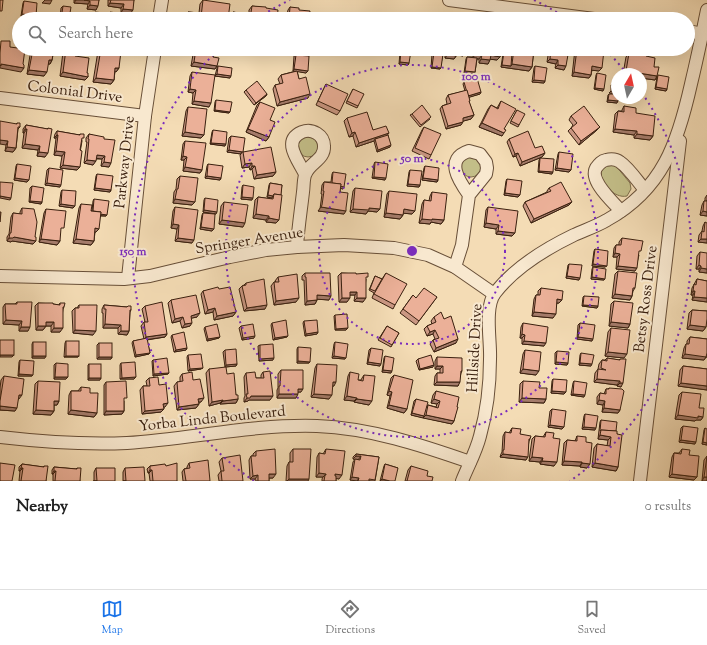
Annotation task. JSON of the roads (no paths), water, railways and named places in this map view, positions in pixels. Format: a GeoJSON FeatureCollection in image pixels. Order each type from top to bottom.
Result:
{"type":"FeatureCollection","features":[{"type":"Feature","properties":{"kind":"street"},"geometry":{"type":"LineString","coordinates":[[160,12],[162,0]]}},
{"type":"Feature","properties":{"kind":"street"},"geometry":{"type":"LineString","coordinates":[[449,0],[541,12]]}},
{"type":"Feature","properties":{"kind":"street","name":"Hillside Drive"},"geometry":{"type":"LineString","coordinates":[[464,480],[480,437],[489,390],[489,309],[494,294],[521,267],[561,242],[608,220],[621,211],[653,182],[672,151],[682,121],[703,34],[707,10]]}},
{"type":"Feature","properties":{"kind":"street"},"geometry":{"type":"LineString","coordinates":[[695,32],[703,34]]}},
{"type":"Feature","properties":{"kind":"street","name":"Parkway Drive"},"geometry":{"type":"LineString","coordinates":[[128,278],[145,116],[154,56]]}},
{"type":"Feature","properties":{"kind":"street","name":"Colonial Drive"},"geometry":{"type":"LineString","coordinates":[[0,98],[145,116]]}},
{"type":"Feature","properties":{"kind":"street","name":"Betsy Ross Drive"},"geometry":{"type":"LineString","coordinates":[[640,481],[682,121]]}},
{"type":"Feature","properties":{"kind":"street"},"geometry":{"type":"LineString","coordinates":[[621,211],[597,183],[595,170],[600,163],[606,160],[614,159],[620,162],[645,190]]}},
{"type":"Feature","properties":{"kind":"street"},"geometry":{"type":"LineString","coordinates":[[297,247],[305,174]]}},
{"type":"Feature","properties":{"kind":"street"},"geometry":{"type":"LineString","coordinates":[[455,267],[462,245],[469,195]]}},
{"type":"Feature","properties":{"kind":"street","name":"Springer Avenue"},"geometry":{"type":"LineString","coordinates":[[0,276],[128,278],[150,276],[230,257],[297,247],[339,245],[394,248],[428,255],[455,267],[494,294]]}},
{"type":"Feature","properties":{"kind":"street","name":"Yorba Linda Boulevard"},"geometry":{"type":"LineString","coordinates":[[0,437],[56,443],[128,443],[173,439],[248,428],[318,426],[346,428],[384,435],[432,448],[470,462]]}}]}
